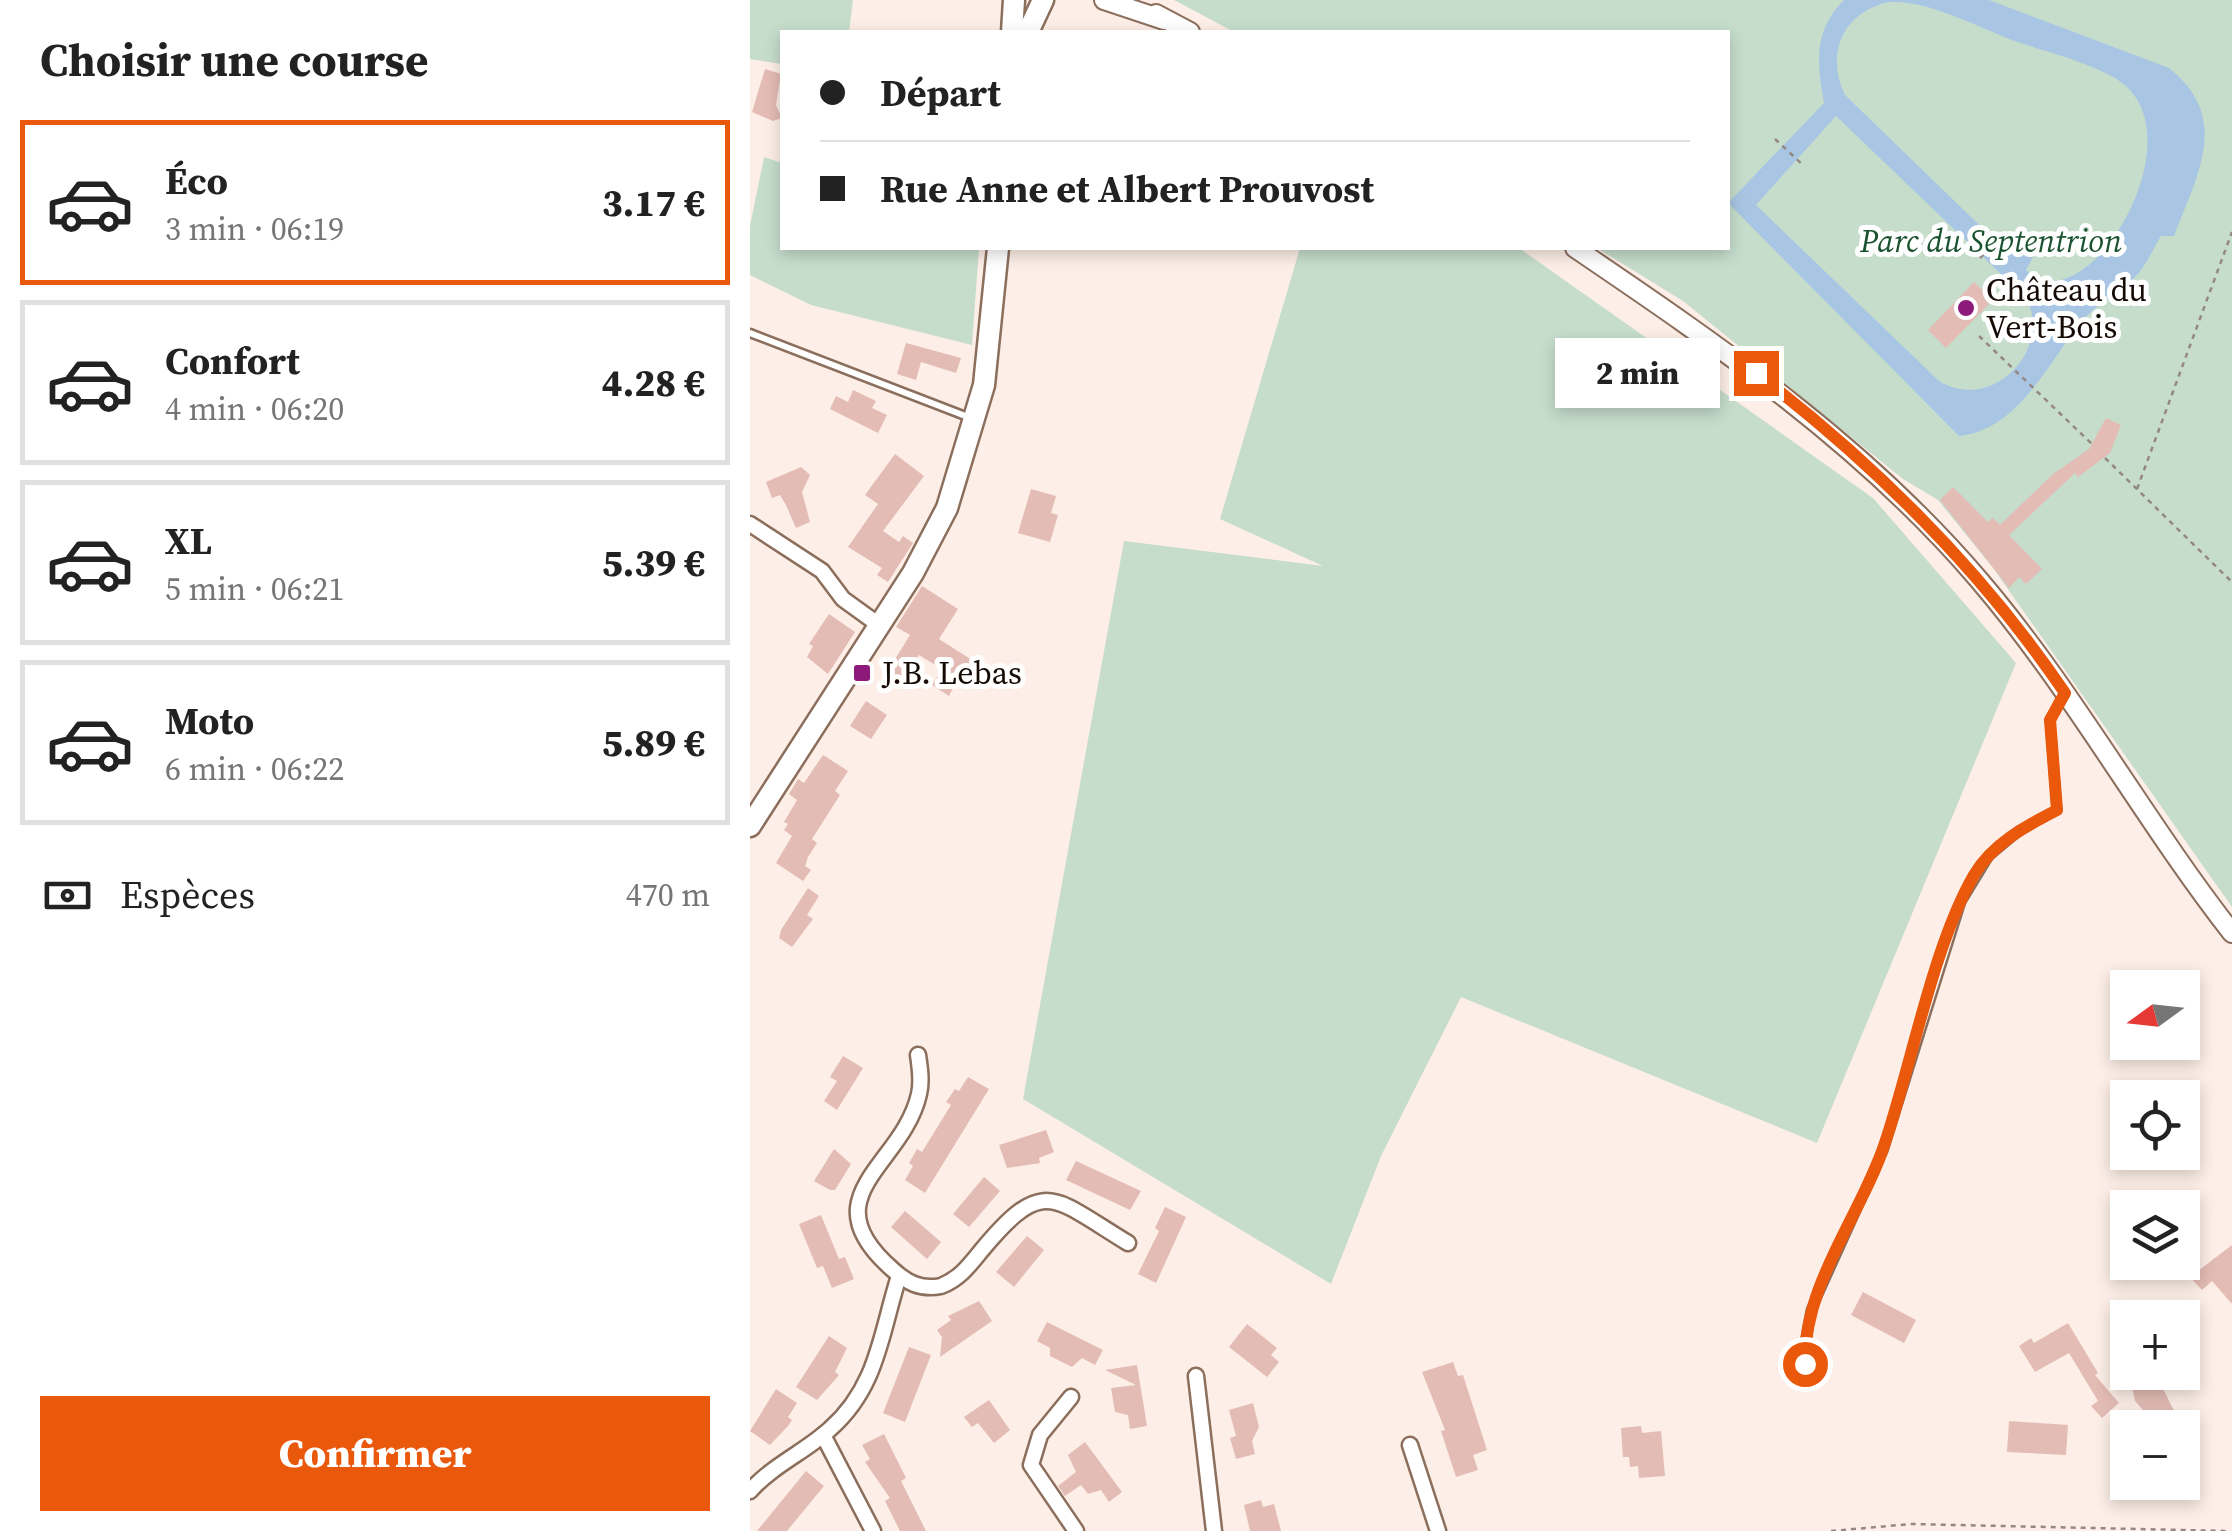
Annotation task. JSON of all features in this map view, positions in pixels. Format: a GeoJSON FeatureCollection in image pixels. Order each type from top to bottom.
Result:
{"type":"FeatureCollection","features":[{"type":"Feature","properties":{"kind":"main road"},"geometry":{"type":"LineString","coordinates":[[1012,30],[1014,0]]}},
{"type":"Feature","properties":{"kind":"main road"},"geometry":{"type":"LineString","coordinates":[[1029,30],[1043,0]]}},
{"type":"Feature","properties":{"kind":"main road"},"geometry":{"type":"LineString","coordinates":[[754,813],[879,625],[938,525],[976,421],[989,355],[998,250]]}},
{"type":"Feature","properties":{"kind":"street"},"geometry":{"type":"LineString","coordinates":[[1104,0],[1186,30]]}},
{"type":"Feature","properties":{"kind":"street"},"geometry":{"type":"LineString","coordinates":[[1135,0],[1164,20]]}},
{"type":"Feature","properties":{"kind":"street"},"geometry":{"type":"LineString","coordinates":[[1578,250],[1734,357],[1865,460],[1981,582],[2065,693],[2232,933]]}},
{"type":"Feature","properties":{"kind":"street"},"geometry":{"type":"LineString","coordinates":[[750,524],[822,571],[843,599],[879,625]]}},
{"type":"Feature","properties":{"kind":"street"},"geometry":{"type":"LineString","coordinates":[[918,1055],[919,1096],[867,1184],[858,1212],[860,1236],[899,1276],[925,1288],[950,1282],[1015,1211],[1038,1201],[1063,1206],[1128,1243]]}},
{"type":"Feature","properties":{"kind":"street"},"geometry":{"type":"LineString","coordinates":[[750,1491],[824,1435],[855,1400],[876,1364],[899,1276]]}},
{"type":"Feature","properties":{"kind":"street"},"geometry":{"type":"LineString","coordinates":[[1196,1376],[1214,1531]]}},
{"type":"Feature","properties":{"kind":"street"},"geometry":{"type":"LineString","coordinates":[[1070,1397],[1036,1441],[1031,1465],[1076,1531]]}},
{"type":"Feature","properties":{"kind":"street"},"geometry":{"type":"LineString","coordinates":[[824,1435],[873,1531]]}},
{"type":"Feature","properties":{"kind":"street"},"geometry":{"type":"LineString","coordinates":[[1410,1445],[1438,1531]]}},
{"type":"Feature","properties":{"kind":"lane"},"geometry":{"type":"LineString","coordinates":[[750,333],[976,421]]}},
{"type":"Feature","properties":{"kind":"lane"},"geometry":{"type":"LineString","coordinates":[[1806,1384],[1808,1318],[1883,1151],[1961,902],[1989,856],[2020,830],[2057,810],[2050,720],[2065,693]]}},
{"type":"Feature","properties":{"kind":"path"},"geometry":{"type":"LineString","coordinates":[[1776,139],[1803,165]]}},
{"type":"Feature","properties":{"kind":"path"},"geometry":{"type":"LineString","coordinates":[[2137,489],[2232,232]]}},
{"type":"Feature","properties":{"kind":"path"},"geometry":{"type":"LineString","coordinates":[[1980,258],[1998,240]]}},
{"type":"Feature","properties":{"kind":"path"},"geometry":{"type":"LineString","coordinates":[[1979,336],[2093,445]]}},
{"type":"Feature","properties":{"kind":"path"},"geometry":{"type":"LineString","coordinates":[[2105,458],[2232,582]]}},
{"type":"Feature","properties":{"kind":"path"},"geometry":{"type":"LineString","coordinates":[[1831,1531],[1911,1524],[2228,1531]]}},
{"type":"Feature","properties":{"kind":"green space"},"geometry":{"type":"Polygon","coordinates":[[[750,0],[853,0],[849,30],[780,30],[780,64],[750,59],[750,0]]]}},
{"type":"Feature","properties":{"kind":"green space","name":"Parc du Septentrion"},"geometry":{"type":"Polygon","coordinates":[[[1174,0],[2232,0],[2232,907],[1993,568],[1938,500],[1903,479],[1683,301],[1600,250],[1730,250],[1730,30],[1230,30],[1174,0]]]}},
{"type":"Feature","properties":{"kind":"green space"},"geometry":{"type":"Polygon","coordinates":[[[764,157],[780,162],[780,250],[979,250],[972,345],[811,305],[750,275],[750,226],[764,157]]]}},
{"type":"Feature","properties":{"kind":"green space"},"geometry":{"type":"Polygon","coordinates":[[[1299,250],[1522,250],[1873,498],[2016,663],[1817,1143],[1461,997],[1381,1156],[1331,1284],[1023,1099],[1124,541],[1323,566],[1220,519],[1299,250]]]}},
{"type":"Feature","properties":{"kind":"water"},"geometry":{"type":"Polygon","coordinates":[[[1844,0],[1989,0],[2169,68],[2188,87],[2200,107],[2204,148],[2174,236],[2161,236],[2136,277],[2083,320],[2030,392],[1998,422],[1980,431],[1959,436],[1730,205],[1824,103],[1820,49],[1827,24],[1844,0]],[[1904,2],[1873,7],[1860,15],[1842,36],[1837,64],[1845,95],[2002,247],[2015,240],[2027,245],[2033,257],[2026,270],[2050,281],[2076,274],[2101,253],[2123,223],[2140,186],[2147,149],[2144,114],[2116,78],[1952,15],[1904,2]],[[1836,116],[1756,205],[1939,381],[1959,389],[1978,389],[1996,383],[2024,357],[2033,319],[2027,299],[1836,116]]]}},
{"type":"Feature","properties":{"kind":"building"},"geometry":{"type":"Polygon","coordinates":[[[765,69],[780,74],[776,105],[780,119],[773,121],[752,112],[765,69]]]}},
{"type":"Feature","properties":{"kind":"building","name":"Château du Vert-Bois"},"geometry":{"type":"Polygon","coordinates":[[[1974,282],[1993,300],[1946,348],[1928,330],[1974,282]]]}},
{"type":"Feature","properties":{"kind":"building"},"geometry":{"type":"Polygon","coordinates":[[[906,343],[961,358],[956,373],[921,362],[916,380],[897,374],[906,343]]]}},
{"type":"Feature","properties":{"kind":"building"},"geometry":{"type":"Polygon","coordinates":[[[853,390],[876,401],[872,408],[887,415],[878,433],[830,409],[836,396],[848,402],[853,390]]]}},
{"type":"Feature","properties":{"kind":"building"},"geometry":{"type":"Polygon","coordinates":[[[2106,418],[2121,425],[2110,453],[2078,477],[2075,473],[2009,535],[2042,569],[2026,584],[2019,577],[2009,588],[1940,500],[1953,487],[1988,522],[1993,518],[2000,525],[2053,474],[2089,449],[2106,418]]]}},
{"type":"Feature","properties":{"kind":"building"},"geometry":{"type":"Polygon","coordinates":[[[895,454],[924,476],[883,531],[899,542],[903,536],[913,543],[888,582],[877,575],[882,568],[848,547],[878,504],[865,495],[895,454]]]}},
{"type":"Feature","properties":{"kind":"building"},"geometry":{"type":"Polygon","coordinates":[[[801,467],[810,475],[802,492],[810,522],[796,528],[780,495],[772,498],[766,482],[801,467]]]}},
{"type":"Feature","properties":{"kind":"building"},"geometry":{"type":"Polygon","coordinates":[[[1031,489],[1056,496],[1051,513],[1058,515],[1050,542],[1018,533],[1031,489]]]}},
{"type":"Feature","properties":{"kind":"building"},"geometry":{"type":"Polygon","coordinates":[[[922,586],[958,609],[939,639],[972,660],[969,674],[962,670],[949,696],[932,685],[942,669],[919,655],[901,683],[886,674],[910,635],[896,627],[922,586]]]}},
{"type":"Feature","properties":{"kind":"building"},"geometry":{"type":"Polygon","coordinates":[[[829,614],[855,632],[828,674],[807,657],[813,646],[809,644],[829,614]]]}},
{"type":"Feature","properties":{"kind":"building"},"geometry":{"type":"Polygon","coordinates":[[[866,701],[887,715],[871,739],[850,726],[866,701]]]}},
{"type":"Feature","properties":{"kind":"building"},"geometry":{"type":"Polygon","coordinates":[[[823,755],[848,771],[835,791],[840,795],[812,839],[817,843],[805,866],[811,870],[803,881],[776,863],[792,836],[784,830],[788,824],[784,822],[797,800],[789,794],[798,779],[804,783],[823,755]]]}},
{"type":"Feature","properties":{"kind":"building"},"geometry":{"type":"Polygon","coordinates":[[[808,888],[819,896],[807,915],[813,919],[792,947],[779,938],[781,930],[808,888]]]}},
{"type":"Feature","properties":{"kind":"building"},"geometry":{"type":"Polygon","coordinates":[[[843,1056],[863,1068],[837,1110],[824,1101],[837,1081],[830,1077],[843,1056]]]}},
{"type":"Feature","properties":{"kind":"building"},"geometry":{"type":"Polygon","coordinates":[[[968,1077],[989,1089],[925,1193],[905,1180],[913,1166],[909,1163],[917,1149],[922,1152],[951,1105],[946,1102],[968,1077]]]}},
{"type":"Feature","properties":{"kind":"building"},"geometry":{"type":"Polygon","coordinates":[[[1046,1130],[1054,1152],[1039,1158],[1040,1163],[1007,1168],[999,1145],[1046,1130]]]}},
{"type":"Feature","properties":{"kind":"building"},"geometry":{"type":"Polygon","coordinates":[[[834,1149],[851,1164],[835,1190],[830,1190],[814,1181],[834,1149]]]}},
{"type":"Feature","properties":{"kind":"building"},"geometry":{"type":"Polygon","coordinates":[[[1076,1161],[1141,1191],[1130,1210],[1066,1180],[1076,1161]]]}},
{"type":"Feature","properties":{"kind":"building"},"geometry":{"type":"Polygon","coordinates":[[[984,1177],[1000,1191],[969,1227],[953,1214],[984,1177]]]}},
{"type":"Feature","properties":{"kind":"building"},"geometry":{"type":"Polygon","coordinates":[[[1165,1207],[1186,1217],[1156,1283],[1138,1274],[1159,1231],[1155,1228],[1165,1207]]]}},
{"type":"Feature","properties":{"kind":"building"},"geometry":{"type":"Polygon","coordinates":[[[905,1211],[941,1242],[927,1259],[891,1227],[905,1211]]]}},
{"type":"Feature","properties":{"kind":"building"},"geometry":{"type":"Polygon","coordinates":[[[821,1215],[839,1259],[845,1257],[854,1279],[832,1288],[823,1266],[817,1268],[799,1224],[821,1215]]]}},
{"type":"Feature","properties":{"kind":"building"},"geometry":{"type":"Polygon","coordinates":[[[1027,1236],[1044,1250],[1014,1287],[996,1272],[1027,1236]]]}},
{"type":"Feature","properties":{"kind":"building"},"geometry":{"type":"Polygon","coordinates":[[[2232,1245],[2232,1304],[2212,1281],[2202,1290],[2193,1280],[2200,1280],[2200,1269],[2232,1245]]]}},
{"type":"Feature","properties":{"kind":"building"},"geometry":{"type":"Polygon","coordinates":[[[1863,1292],[1916,1320],[1904,1343],[1851,1315],[1863,1292]]]}},
{"type":"Feature","properties":{"kind":"building"},"geometry":{"type":"Polygon","coordinates":[[[979,1301],[992,1321],[940,1357],[942,1337],[937,1330],[951,1320],[948,1316],[979,1301]]]}},
{"type":"Feature","properties":{"kind":"building"},"geometry":{"type":"Polygon","coordinates":[[[1047,1322],[1103,1350],[1095,1365],[1082,1358],[1072,1367],[1050,1356],[1050,1348],[1037,1341],[1047,1322]]]}},
{"type":"Feature","properties":{"kind":"building"},"geometry":{"type":"Polygon","coordinates":[[[2068,1323],[2098,1373],[2095,1375],[2119,1403],[2102,1418],[2091,1406],[2098,1401],[2069,1353],[2035,1372],[2019,1346],[2031,1338],[2034,1343],[2068,1323]]]}},
{"type":"Feature","properties":{"kind":"building"},"geometry":{"type":"Polygon","coordinates":[[[1247,1324],[1277,1348],[1271,1355],[1279,1362],[1267,1377],[1229,1347],[1247,1324]]]}},
{"type":"Feature","properties":{"kind":"building"},"geometry":{"type":"Polygon","coordinates":[[[829,1336],[847,1348],[835,1372],[839,1375],[817,1400],[796,1387],[829,1336]]]}},
{"type":"Feature","properties":{"kind":"building"},"geometry":{"type":"Polygon","coordinates":[[[909,1347],[931,1355],[905,1422],[883,1413],[909,1347]]]}},
{"type":"Feature","properties":{"kind":"building"},"geometry":{"type":"Polygon","coordinates":[[[1453,1362],[1458,1376],[1463,1375],[1487,1450],[1473,1455],[1478,1470],[1456,1477],[1441,1431],[1445,1430],[1422,1372],[1453,1362]]]}},
{"type":"Feature","properties":{"kind":"building"},"geometry":{"type":"Polygon","coordinates":[[[1137,1365],[1147,1426],[1130,1429],[1128,1415],[1115,1412],[1111,1388],[1136,1385],[1105,1370],[1137,1365]]]}},
{"type":"Feature","properties":{"kind":"building"},"geometry":{"type":"Polygon","coordinates":[[[776,1389],[797,1403],[788,1417],[792,1420],[770,1445],[750,1431],[776,1389]]]}},
{"type":"Feature","properties":{"kind":"building"},"geometry":{"type":"Polygon","coordinates":[[[2133,1390],[2164,1390],[2174,1410],[2143,1410],[2133,1390]]]}},
{"type":"Feature","properties":{"kind":"building"},"geometry":{"type":"Polygon","coordinates":[[[989,1400],[1010,1430],[994,1443],[978,1423],[972,1427],[964,1417],[989,1400]]]}},
{"type":"Feature","properties":{"kind":"building"},"geometry":{"type":"Polygon","coordinates":[[[1253,1403],[1259,1427],[1252,1441],[1255,1454],[1236,1459],[1230,1438],[1236,1436],[1229,1410],[1253,1403]]]}},
{"type":"Feature","properties":{"kind":"building"},"geometry":{"type":"Polygon","coordinates":[[[2009,1421],[2068,1425],[2066,1455],[2007,1452],[2009,1421]]]}},
{"type":"Feature","properties":{"kind":"building"},"geometry":{"type":"Polygon","coordinates":[[[1641,1426],[1642,1433],[1661,1431],[1665,1476],[1639,1478],[1638,1466],[1630,1467],[1629,1457],[1623,1457],[1621,1428],[1641,1426]]]}},
{"type":"Feature","properties":{"kind":"building"},"geometry":{"type":"Polygon","coordinates":[[[884,1434],[906,1478],[901,1481],[926,1531],[900,1531],[885,1501],[890,1498],[865,1462],[870,1459],[862,1445],[884,1434]]]}},
{"type":"Feature","properties":{"kind":"building"},"geometry":{"type":"Polygon","coordinates":[[[1085,1442],[1122,1492],[1109,1502],[1101,1490],[1088,1494],[1081,1485],[1065,1496],[1058,1486],[1076,1472],[1068,1455],[1085,1442]]]}},
{"type":"Feature","properties":{"kind":"building"},"geometry":{"type":"Polygon","coordinates":[[[806,1471],[824,1486],[787,1531],[757,1531],[806,1471]]]}},
{"type":"Feature","properties":{"kind":"building"},"geometry":{"type":"Polygon","coordinates":[[[1261,1500],[1263,1507],[1274,1504],[1281,1531],[1250,1531],[1244,1505],[1261,1500]]]}},
{"type":"Feature","properties":{"kind":"place","name":"Château du Vert-Bois"},"geometry":{"type":"Point","coordinates":[1966,308]}},
{"type":"Feature","properties":{"kind":"place","name":"J.B. Lebas"},"geometry":{"type":"Point","coordinates":[862,673]}},
{"type":"Feature","properties":{"kind":"route"},"geometry":{"type":"LineString","coordinates":[[1756,373],[1846,445],[1914,509],[1981,582],[2065,693],[2050,714],[2057,810],[2020,830],[1989,856],[1975,873],[1961,902],[1883,1151],[1811,1310],[1805,1364]]}}]}
